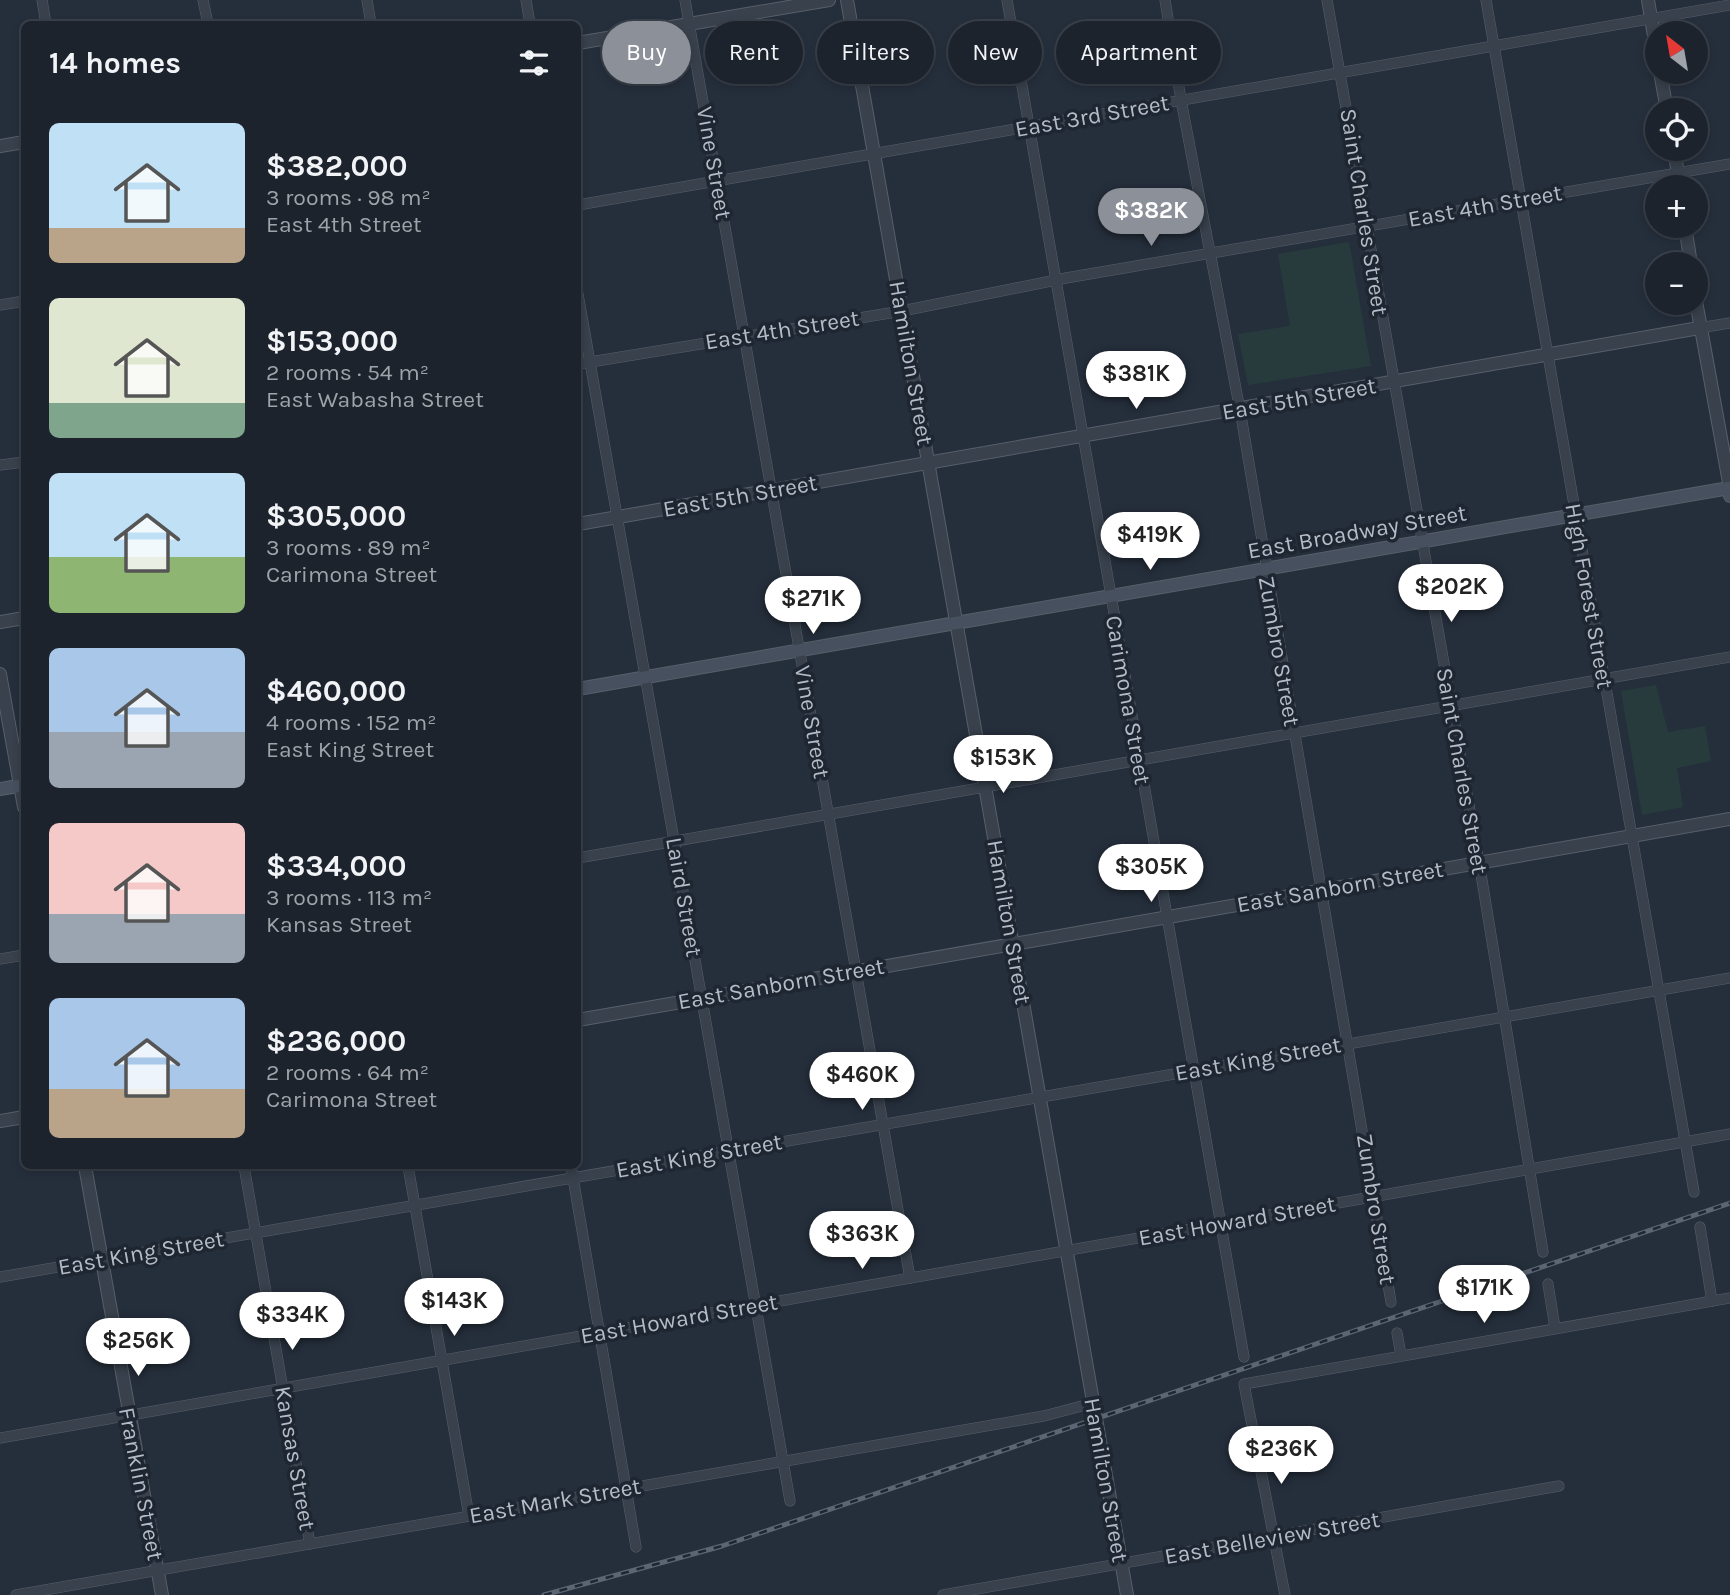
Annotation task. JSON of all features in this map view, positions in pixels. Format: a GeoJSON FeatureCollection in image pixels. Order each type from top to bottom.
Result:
{"type":"FeatureCollection","features":[{"type":"Feature","properties":{"kind":"main road","name":"East Broadway Street"},"geometry":{"type":"LineString","coordinates":[[581,688],[1575,515],[1730,491]]}},
{"type":"Feature","properties":{"kind":"main road"},"geometry":{"type":"LineString","coordinates":[[0,789],[21,785]]}},
{"type":"Feature","properties":{"kind":"street"},"geometry":{"type":"LineString","coordinates":[[41,0],[45,21]]}},
{"type":"Feature","properties":{"kind":"street"},"geometry":{"type":"LineString","coordinates":[[204,0],[208,21]]}},
{"type":"Feature","properties":{"kind":"street"},"geometry":{"type":"LineString","coordinates":[[367,0],[370,21]]}},
{"type":"Feature","properties":{"kind":"street"},"geometry":{"type":"LineString","coordinates":[[526,0],[530,21]]}},
{"type":"Feature","properties":{"kind":"street","name":"Vine Street"},"geometry":{"type":"LineString","coordinates":[[685,0],[688,21]]}},
{"type":"Feature","properties":{"kind":"street"},"geometry":{"type":"LineString","coordinates":[[691,24],[829,0]]}},
{"type":"Feature","properties":{"kind":"street","name":"Hamilton Street"},"geometry":{"type":"LineString","coordinates":[[847,0],[1126,1595]]}},
{"type":"Feature","properties":{"kind":"street","name":"Carimona Street"},"geometry":{"type":"LineString","coordinates":[[1007,0],[1165,918],[1244,1357]]}},
{"type":"Feature","properties":{"kind":"street","name":"Zumbro Street"},"geometry":{"type":"LineString","coordinates":[[1165,0],[1181,100],[1240,410],[1391,1301]]}},
{"type":"Feature","properties":{"kind":"street","name":"Saint Charles Street"},"geometry":{"type":"LineString","coordinates":[[1327,0],[1420,542],[1479,862],[1543,1252]]}},
{"type":"Feature","properties":{"kind":"street","name":"High Forest Street"},"geometry":{"type":"LineString","coordinates":[[1486,0],[1694,1192]]}},
{"type":"Feature","properties":{"kind":"street"},"geometry":{"type":"LineString","coordinates":[[1648,0],[1651,19]]}},
{"type":"Feature","properties":{"kind":"street","name":"East 3rd Street"},"geometry":{"type":"LineString","coordinates":[[581,204],[1730,5]]}},
{"type":"Feature","properties":{"kind":"street","name":"Vine Street"},"geometry":{"type":"LineString","coordinates":[[691,35],[910,1278]]}},
{"type":"Feature","properties":{"kind":"street"},"geometry":{"type":"LineString","coordinates":[[581,42],[602,39]]}},
{"type":"Feature","properties":{"kind":"street"},"geometry":{"type":"LineString","coordinates":[[0,146],[21,142]]}},
{"type":"Feature","properties":{"kind":"street"},"geometry":{"type":"LineString","coordinates":[[1676,161],[1678,173]]}},
{"type":"Feature","properties":{"kind":"street","name":"East 4th Street"},"geometry":{"type":"LineString","coordinates":[[581,364],[902,311],[1210,254],[1730,164]]}},
{"type":"Feature","properties":{"kind":"street"},"geometry":{"type":"LineString","coordinates":[[0,305],[21,302]]}},
{"type":"Feature","properties":{"kind":"street","name":"Laird Street"},"geometry":{"type":"LineString","coordinates":[[581,310],[790,1501]]}},
{"type":"Feature","properties":{"kind":"street"},"geometry":{"type":"LineString","coordinates":[[1698,315],[1730,491]]}},
{"type":"Feature","properties":{"kind":"street","name":"East 5th Street"},"geometry":{"type":"LineString","coordinates":[[581,524],[1730,323]]}},
{"type":"Feature","properties":{"kind":"street"},"geometry":{"type":"LineString","coordinates":[[0,466],[21,462]]}},
{"type":"Feature","properties":{"kind":"street"},"geometry":{"type":"LineString","coordinates":[[0,622],[21,618]]}},
{"type":"Feature","properties":{"kind":"street"},"geometry":{"type":"LineString","coordinates":[[581,857],[1730,657]]}},
{"type":"Feature","properties":{"kind":"street"},"geometry":{"type":"LineString","coordinates":[[0,674],[21,775]]}},
{"type":"Feature","properties":{"kind":"street","name":"East Sanborn Street"},"geometry":{"type":"LineString","coordinates":[[581,1019],[856,969],[1730,819]]}},
{"type":"Feature","properties":{"kind":"street"},"geometry":{"type":"LineString","coordinates":[[0,959],[21,956]]}},
{"type":"Feature","properties":{"kind":"street","name":"East King Street"},"geometry":{"type":"LineString","coordinates":[[0,1277],[1730,978]]}},
{"type":"Feature","properties":{"kind":"street"},"geometry":{"type":"LineString","coordinates":[[0,1121],[21,1118]]}},
{"type":"Feature","properties":{"kind":"street","name":"East Howard Street"},"geometry":{"type":"LineString","coordinates":[[0,1438],[1730,1134]]}},
{"type":"Feature","properties":{"kind":"street","name":"Franklin Street"},"geometry":{"type":"LineString","coordinates":[[86,1169],[162,1595]]}},
{"type":"Feature","properties":{"kind":"street","name":"Kansas Street"},"geometry":{"type":"LineString","coordinates":[[245,1169],[310,1544]]}},
{"type":"Feature","properties":{"kind":"street"},"geometry":{"type":"LineString","coordinates":[[409,1169],[469,1516]]}},
{"type":"Feature","properties":{"kind":"street"},"geometry":{"type":"LineString","coordinates":[[572,1169],[636,1547]]}},
{"type":"Feature","properties":{"kind":"street"},"geometry":{"type":"LineString","coordinates":[[1700,1227],[1712,1301]]}},
{"type":"Feature","properties":{"kind":"street"},"geometry":{"type":"LineString","coordinates":[[1548,1284],[1555,1328]]}},
{"type":"Feature","properties":{"kind":"street"},"geometry":{"type":"LineString","coordinates":[[1285,1595],[1276,1537],[1244,1384],[1730,1298]]}},
{"type":"Feature","properties":{"kind":"street"},"geometry":{"type":"LineString","coordinates":[[1397,1334],[1401,1355]]}},
{"type":"Feature","properties":{"kind":"street","name":"East Mark Street"},"geometry":{"type":"LineString","coordinates":[[16,1595],[1044,1416],[1093,1403]]}},
{"type":"Feature","properties":{"kind":"street","name":"East Belleview Street"},"geometry":{"type":"LineString","coordinates":[[943,1595],[1559,1486]]}},
{"type":"Feature","properties":{"kind":"green space"},"geometry":{"type":"Polygon","coordinates":[[[1349,242],[1371,366],[1248,385],[1238,334],[1290,326],[1278,254],[1349,242]]]}},
{"type":"Feature","properties":{"kind":"green space"},"geometry":{"type":"Polygon","coordinates":[[[1656,685],[1668,732],[1705,726],[1711,761],[1677,768],[1683,807],[1642,815],[1621,691],[1656,685]]]}},
{"type":"Feature","properties":{"kind":"railway"},"geometry":{"type":"LineString","coordinates":[[544,1595],[722,1546],[1730,1203]]}}]}
